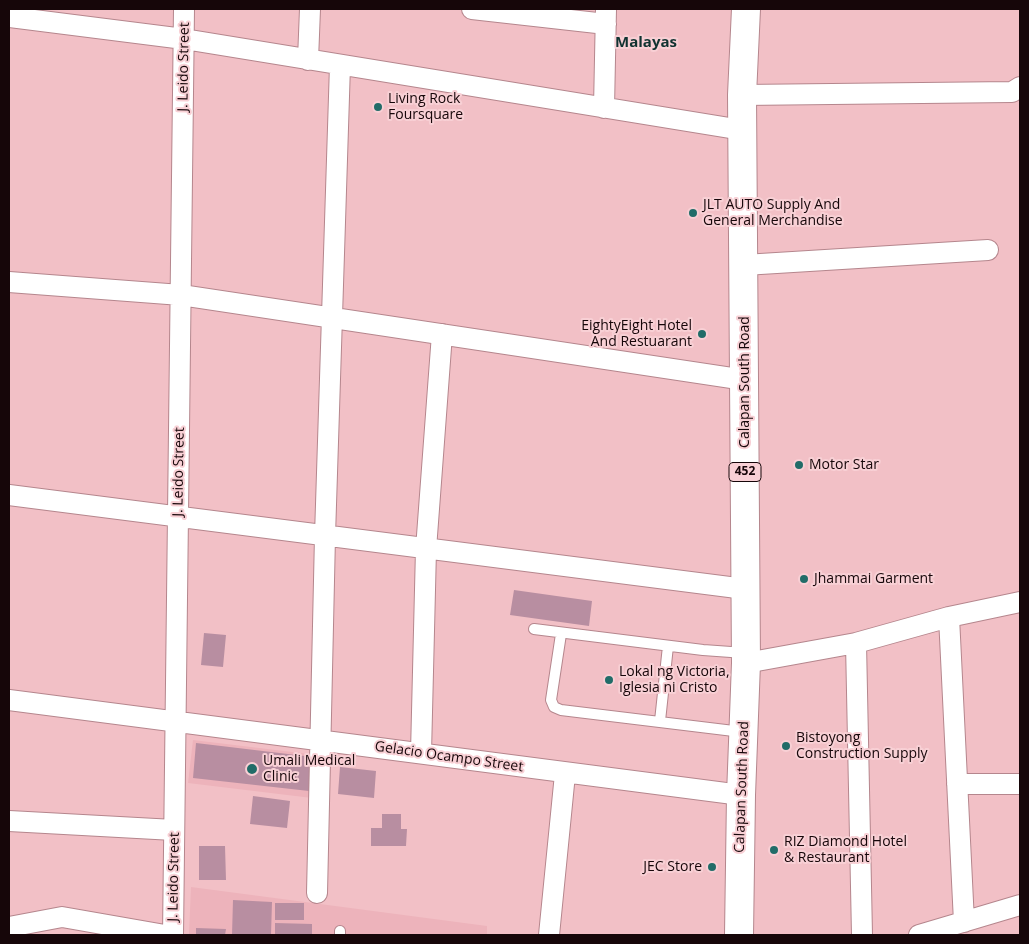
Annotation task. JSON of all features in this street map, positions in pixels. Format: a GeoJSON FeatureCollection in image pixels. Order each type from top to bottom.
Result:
{"type":"FeatureCollection","features":[{"type":"Feature","properties":{"kind":"highway","name":"Calapan South Road"},"geometry":{"type":"LineString","coordinates":[[739,935],[740,795],[746,658],[742,95],[746,9]]}},
{"type":"Feature","properties":{"kind":"street","name":"J. Leido Street"},"geometry":{"type":"LineString","coordinates":[[173,935],[184,9]]}},
{"type":"Feature","properties":{"kind":"street"},"geometry":{"type":"LineString","coordinates":[[308,60],[310,9]]}},
{"type":"Feature","properties":{"kind":"street"},"geometry":{"type":"LineString","coordinates":[[472,9],[606,16],[604,108]]}},
{"type":"Feature","properties":{"kind":"street"},"geometry":{"type":"LineString","coordinates":[[10,17],[184,40],[742,130]]}},
{"type":"Feature","properties":{"kind":"street"},"geometry":{"type":"LineString","coordinates":[[317,893],[325,536],[340,65]]}},
{"type":"Feature","properties":{"kind":"street"},"geometry":{"type":"LineString","coordinates":[[742,95],[1012,92],[1020,87]]}},
{"type":"Feature","properties":{"kind":"street"},"geometry":{"type":"LineString","coordinates":[[744,265],[988,250]]}},
{"type":"Feature","properties":{"kind":"street"},"geometry":{"type":"LineString","coordinates":[[9,282],[181,295],[745,380]]}},
{"type":"Feature","properties":{"kind":"street"},"geometry":{"type":"LineString","coordinates":[[421,753],[426,549],[442,334]]}},
{"type":"Feature","properties":{"kind":"street"},"geometry":{"type":"LineString","coordinates":[[9,495],[745,589]]}},
{"type":"Feature","properties":{"kind":"street"},"geometry":{"type":"LineString","coordinates":[[746,658],[856,643],[949,617],[1020,602]]}},
{"type":"Feature","properties":{"kind":"street"},"geometry":{"type":"LineString","coordinates":[[949,617],[964,922]]}},
{"type":"Feature","properties":{"kind":"street"},"geometry":{"type":"LineString","coordinates":[[856,643],[862,935]]}},
{"type":"Feature","properties":{"kind":"street","name":"Gelacio Ocampo Street"},"geometry":{"type":"LineString","coordinates":[[9,700],[320,739],[565,774],[740,795]]}},
{"type":"Feature","properties":{"kind":"street"},"geometry":{"type":"LineString","coordinates":[[548,935],[565,774]]}},
{"type":"Feature","properties":{"kind":"street"},"geometry":{"type":"LineString","coordinates":[[957,784],[1020,784]]}},
{"type":"Feature","properties":{"kind":"street"},"geometry":{"type":"LineString","coordinates":[[9,821],[174,830]]}},
{"type":"Feature","properties":{"kind":"street"},"geometry":{"type":"LineString","coordinates":[[919,935],[1020,905]]}},
{"type":"Feature","properties":{"kind":"street"},"geometry":{"type":"LineString","coordinates":[[9,927],[62,917],[165,935]]}},
{"type":"Feature","properties":{"kind":"lane"},"geometry":{"type":"LineString","coordinates":[[534,629],[746,658]]}},
{"type":"Feature","properties":{"kind":"lane"},"geometry":{"type":"LineString","coordinates":[[561,634],[551,700],[554,707],[743,732]]}},
{"type":"Feature","properties":{"kind":"lane"},"geometry":{"type":"LineString","coordinates":[[660,721],[668,646]]}},
{"type":"Feature","properties":{"kind":"shaded area","name":"Umali Medical Clinic"},"geometry":{"type":"Polygon","coordinates":[[[193,740],[317,755],[312,798],[188,783],[193,740]]]}},
{"type":"Feature","properties":{"kind":"shaded area"},"geometry":{"type":"Polygon","coordinates":[[[191,887],[487,926],[487,935],[189,935],[191,887]]]}},
{"type":"Feature","properties":{"kind":"building"},"geometry":{"type":"Polygon","coordinates":[[[514,590],[592,601],[589,626],[510,615],[514,590]]]}},
{"type":"Feature","properties":{"kind":"building"},"geometry":{"type":"Polygon","coordinates":[[[204,633],[226,635],[223,667],[201,665],[204,633]]]}},
{"type":"Feature","properties":{"kind":"building","name":"Umali Medical Clinic"},"geometry":{"type":"Polygon","coordinates":[[[196,743],[313,757],[309,791],[193,778],[196,743]]]}},
{"type":"Feature","properties":{"kind":"building"},"geometry":{"type":"Polygon","coordinates":[[[340,767],[376,771],[374,798],[338,794],[340,767]]]}},
{"type":"Feature","properties":{"kind":"building"},"geometry":{"type":"Polygon","coordinates":[[[253,796],[290,801],[287,828],[250,824],[253,796]]]}},
{"type":"Feature","properties":{"kind":"building"},"geometry":{"type":"Polygon","coordinates":[[[382,814],[401,814],[401,829],[407,829],[406,846],[371,846],[371,828],[382,828],[382,814]]]}},
{"type":"Feature","properties":{"kind":"building"},"geometry":{"type":"Polygon","coordinates":[[[199,846],[225,846],[226,880],[199,880],[199,846]]]}},
{"type":"Feature","properties":{"kind":"building"},"geometry":{"type":"Polygon","coordinates":[[[233,900],[272,902],[271,935],[232,935],[233,900]]]}},
{"type":"Feature","properties":{"kind":"building"},"geometry":{"type":"Polygon","coordinates":[[[275,903],[304,903],[304,920],[275,920],[275,903]]]}},
{"type":"Feature","properties":{"kind":"building"},"geometry":{"type":"Polygon","coordinates":[[[275,923],[312,924],[312,935],[275,935],[275,923]]]}},
{"type":"Feature","properties":{"kind":"building"},"geometry":{"type":"Polygon","coordinates":[[[196,928],[226,929],[225,935],[196,935],[196,928]]]}},
{"type":"Feature","properties":{"kind":"place","name":"Living Rock Foursquare"},"geometry":{"type":"Point","coordinates":[378,107]}},
{"type":"Feature","properties":{"kind":"place","name":"JLT AUTO Supply And General Merchandise"},"geometry":{"type":"Point","coordinates":[693,213]}},
{"type":"Feature","properties":{"kind":"place","name":"EightyEight Hotel And Restuarant"},"geometry":{"type":"Point","coordinates":[702,334]}},
{"type":"Feature","properties":{"kind":"place","name":"Motor Star"},"geometry":{"type":"Point","coordinates":[799,465]}},
{"type":"Feature","properties":{"kind":"place","name":"Jhammai Garment"},"geometry":{"type":"Point","coordinates":[804,579]}},
{"type":"Feature","properties":{"kind":"place","name":"Lokal ng Victoria, Iglesia ni Cristo"},"geometry":{"type":"Point","coordinates":[609,680]}},
{"type":"Feature","properties":{"kind":"place","name":"Bistoyong Construction Supply"},"geometry":{"type":"Point","coordinates":[786,746]}},
{"type":"Feature","properties":{"kind":"place","name":"Umali Medical Clinic"},"geometry":{"type":"Point","coordinates":[252,769]}},
{"type":"Feature","properties":{"kind":"place","name":"RIZ Diamond Hotel & Restaurant"},"geometry":{"type":"Point","coordinates":[774,850]}},
{"type":"Feature","properties":{"kind":"place","name":"JEC Store"},"geometry":{"type":"Point","coordinates":[712,867]}},
{"type":"Feature","properties":{"kind":"district","name":"Malayas"},"geometry":{"type":"Point","coordinates":[646,43]}}]}
